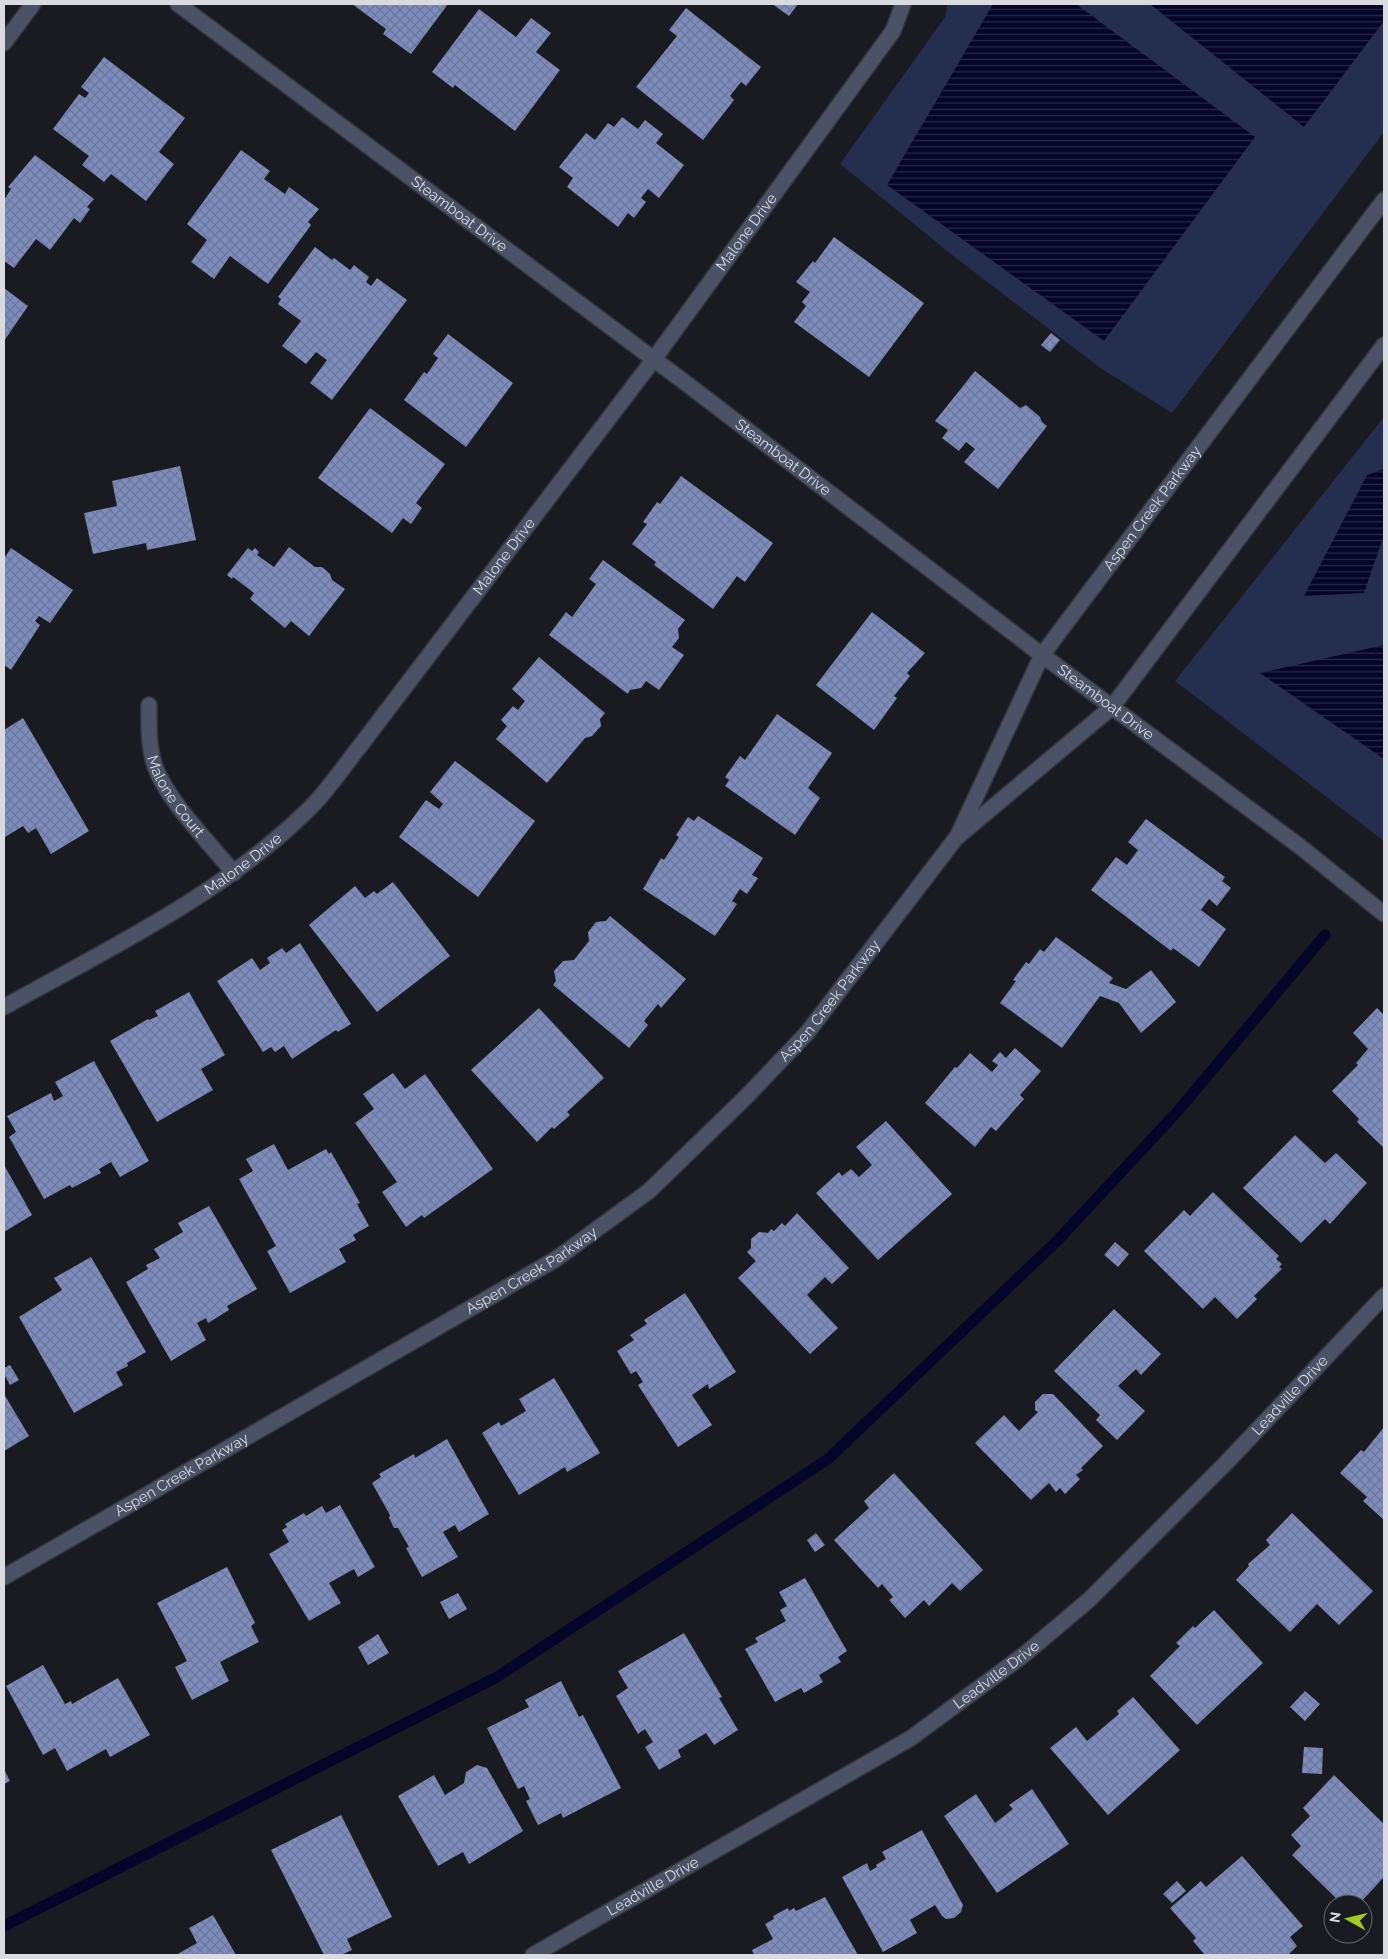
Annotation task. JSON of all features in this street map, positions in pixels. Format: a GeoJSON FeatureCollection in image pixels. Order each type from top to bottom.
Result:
{"type":"FeatureCollection","features":[{"type":"Feature","properties":{"kind":"street"},"geometry":{"type":"LineString","coordinates":[[4,43],[33,4]]}},
{"type":"Feature","properties":{"kind":"street","name":"Steamboat Drive"},"geometry":{"type":"LineString","coordinates":[[178,4],[654,359],[1042,655],[1298,845],[1384,914]]}},
{"type":"Feature","properties":{"kind":"street","name":"Malone Drive"},"geometry":{"type":"LineString","coordinates":[[4,1008],[163,919],[234,873],[281,835],[312,806],[360,746],[654,359],[893,30],[903,4]]}},
{"type":"Feature","properties":{"kind":"street","name":"Aspen Creek Parkway"},"geometry":{"type":"LineString","coordinates":[[4,1577],[556,1259],[649,1191],[746,1097],[807,1033],[956,838],[1042,655],[1384,200]]}},
{"type":"Feature","properties":{"kind":"street","name":"Aspen Creek Parkway"},"geometry":{"type":"LineString","coordinates":[[956,838],[1112,707],[1384,345]]}},
{"type":"Feature","properties":{"kind":"street","name":"Malone Court"},"geometry":{"type":"LineString","coordinates":[[149,705],[149,738],[156,769],[172,796],[234,873]]}},
{"type":"Feature","properties":{"kind":"street","name":"Leadville Drive"},"geometry":{"type":"LineString","coordinates":[[533,1955],[911,1738],[1025,1654],[1090,1599],[1224,1464],[1384,1296]]}},
{"type":"Feature","properties":{"kind":"shaded area"},"geometry":{"type":"Polygon","coordinates":[[[947,4],[1384,4],[1384,132],[1172,413],[1099,367],[956,258],[840,164],[946,16],[947,4]]]}},
{"type":"Feature","properties":{"kind":"shaded area"},"geometry":{"type":"Polygon","coordinates":[[[993,4],[1076,4],[1255,137],[1104,341],[887,185],[993,4]]]}},
{"type":"Feature","properties":{"kind":"shaded area"},"geometry":{"type":"Polygon","coordinates":[[[1150,4],[1384,4],[1384,21],[1304,127],[1150,4]]]}},
{"type":"Feature","properties":{"kind":"shaded area"},"geometry":{"type":"Polygon","coordinates":[[[1384,417],[1384,841],[1175,681],[1384,417]]]}},
{"type":"Feature","properties":{"kind":"shaded area"},"geometry":{"type":"Polygon","coordinates":[[[1384,469],[1384,535],[1364,593],[1304,596],[1367,475],[1384,469]]]}},
{"type":"Feature","properties":{"kind":"shaded area"},"geometry":{"type":"Polygon","coordinates":[[[1384,645],[1384,759],[1260,673],[1384,645]]]}},
{"type":"Feature","properties":{"kind":"building"},"geometry":{"type":"Polygon","coordinates":[[[352,4],[448,4],[411,54],[383,34],[386,29],[352,4]]]}},
{"type":"Feature","properties":{"kind":"building"},"geometry":{"type":"Polygon","coordinates":[[[772,4],[798,4],[789,16],[772,4]]]}},
{"type":"Feature","properties":{"kind":"building"},"geometry":{"type":"Polygon","coordinates":[[[686,8],[761,67],[746,86],[741,82],[730,96],[734,100],[703,140],[636,87],[677,36],[669,30],[686,8]]]}},
{"type":"Feature","properties":{"kind":"building"},"geometry":{"type":"Polygon","coordinates":[[[479,9],[516,37],[531,18],[551,33],[536,52],[560,70],[515,131],[455,85],[453,88],[432,72],[479,9]]]}},
{"type":"Feature","properties":{"kind":"building"},"geometry":{"type":"Polygon","coordinates":[[[104,57],[185,118],[159,152],[174,164],[146,201],[111,174],[104,182],[82,165],[89,156],[53,129],[79,94],[85,98],[89,93],[81,87],[104,57]]]}},
{"type":"Feature","properties":{"kind":"building"},"geometry":{"type":"Polygon","coordinates":[[[622,117],[638,129],[645,120],[663,134],[656,143],[684,165],[659,198],[648,189],[641,198],[646,202],[634,218],[628,213],[618,227],[567,187],[573,178],[559,167],[586,133],[595,140],[608,123],[614,127],[622,117]]]}},
{"type":"Feature","properties":{"kind":"building"},"geometry":{"type":"Polygon","coordinates":[[[241,150],[270,171],[264,179],[285,194],[289,187],[319,209],[308,222],[311,225],[268,284],[230,256],[214,279],[191,262],[207,240],[187,224],[241,150]]]}},
{"type":"Feature","properties":{"kind":"building"},"geometry":{"type":"Polygon","coordinates":[[[35,155],[94,199],[87,207],[90,209],[80,223],[74,218],[50,250],[36,239],[14,268],[4,261],[4,200],[11,189],[8,187],[35,155]]]}},
{"type":"Feature","properties":{"kind":"building"},"geometry":{"type":"Polygon","coordinates":[[[834,237],[924,303],[869,377],[794,322],[806,306],[802,302],[810,292],[796,282],[813,261],[815,263],[834,237]]]}},
{"type":"Feature","properties":{"kind":"building"},"geometry":{"type":"Polygon","coordinates":[[[315,247],[332,260],[334,258],[350,270],[354,265],[369,277],[366,282],[371,286],[377,278],[407,300],[332,400],[310,383],[327,360],[316,352],[306,364],[282,346],[301,321],[278,304],[281,299],[278,297],[315,247]]]}},
{"type":"Feature","properties":{"kind":"building"},"geometry":{"type":"Polygon","coordinates":[[[4,288],[28,306],[4,341],[4,288]]]}},
{"type":"Feature","properties":{"kind":"building"},"geometry":{"type":"Polygon","coordinates":[[[1051,333],[1060,340],[1050,352],[1041,345],[1051,333]]]}},
{"type":"Feature","properties":{"kind":"building"},"geometry":{"type":"Polygon","coordinates":[[[448,334],[513,383],[466,447],[404,400],[424,372],[427,374],[438,358],[433,354],[448,334]]]}},
{"type":"Feature","properties":{"kind":"building"},"geometry":{"type":"Polygon","coordinates":[[[975,371],[1020,408],[1026,405],[1047,426],[998,489],[964,462],[975,449],[966,442],[959,451],[942,438],[948,430],[935,421],[975,371]]]}},
{"type":"Feature","properties":{"kind":"building"},"geometry":{"type":"Polygon","coordinates":[[[370,408],[445,464],[416,503],[422,508],[411,524],[403,518],[392,533],[318,478],[370,408]]]}},
{"type":"Feature","properties":{"kind":"building"},"geometry":{"type":"Polygon","coordinates":[[[180,466],[196,540],[147,550],[146,543],[93,554],[84,513],[117,506],[112,481],[180,466]]]}},
{"type":"Feature","properties":{"kind":"building"},"geometry":{"type":"Polygon","coordinates":[[[681,476],[773,543],[745,582],[737,576],[713,609],[654,565],[656,562],[632,544],[647,524],[643,522],[657,502],[660,504],[681,476]]]}},
{"type":"Feature","properties":{"kind":"building"},"geometry":{"type":"Polygon","coordinates":[[[289,547],[315,567],[322,567],[330,574],[332,580],[345,589],[309,636],[291,621],[285,628],[250,599],[254,593],[233,577],[232,579],[227,575],[248,548],[252,551],[255,548],[259,552],[257,555],[274,567],[289,547]]]}},
{"type":"Feature","properties":{"kind":"building"},"geometry":{"type":"Polygon","coordinates":[[[11,548],[73,590],[50,623],[39,616],[35,621],[40,625],[11,670],[4,665],[4,556],[11,548]]]}},
{"type":"Feature","properties":{"kind":"building"},"geometry":{"type":"Polygon","coordinates":[[[603,560],[685,620],[678,629],[679,638],[672,647],[684,655],[659,690],[646,681],[641,688],[630,690],[628,694],[549,635],[566,612],[572,617],[586,598],[596,584],[589,579],[603,560]]]}},
{"type":"Feature","properties":{"kind":"building"},"geometry":{"type":"Polygon","coordinates":[[[872,612],[925,653],[907,673],[910,676],[894,696],[897,698],[874,730],[816,685],[872,612]]]}},
{"type":"Feature","properties":{"kind":"building"},"geometry":{"type":"Polygon","coordinates":[[[539,657],[605,713],[600,719],[601,726],[592,736],[585,738],[547,783],[496,739],[507,726],[501,720],[513,706],[518,710],[525,701],[512,689],[539,657]]]}},
{"type":"Feature","properties":{"kind":"building"},"geometry":{"type":"Polygon","coordinates":[[[777,714],[832,753],[808,788],[820,798],[795,835],[725,786],[729,780],[725,777],[740,756],[745,760],[777,714]]]}},
{"type":"Feature","properties":{"kind":"building"},"geometry":{"type":"Polygon","coordinates":[[[23,718],[89,831],[51,854],[36,828],[28,833],[23,826],[5,837],[4,834],[4,730],[23,718]]]}},
{"type":"Feature","properties":{"kind":"building"},"geometry":{"type":"Polygon","coordinates":[[[455,761],[535,821],[478,897],[399,837],[426,800],[439,809],[443,804],[430,792],[455,761]]]}},
{"type":"Feature","properties":{"kind":"building"},"geometry":{"type":"Polygon","coordinates":[[[698,816],[763,858],[752,875],[758,878],[747,894],[740,889],[732,901],[737,904],[715,936],[643,889],[661,858],[664,860],[679,837],[676,835],[688,817],[694,821],[698,816]]]}},
{"type":"Feature","properties":{"kind":"building"},"geometry":{"type":"Polygon","coordinates":[[[1146,819],[1225,877],[1222,881],[1231,888],[1217,906],[1209,899],[1201,910],[1226,929],[1199,967],[1173,948],[1171,951],[1091,890],[1116,857],[1127,865],[1138,850],[1128,842],[1146,819]]]}},
{"type":"Feature","properties":{"kind":"building"},"geometry":{"type":"Polygon","coordinates":[[[393,882],[450,956],[377,1012],[309,925],[355,886],[365,898],[374,891],[377,894],[393,882]]]}},
{"type":"Feature","properties":{"kind":"building"},"geometry":{"type":"Polygon","coordinates":[[[610,916],[686,979],[661,1008],[658,1004],[644,1021],[648,1025],[629,1048],[553,985],[556,981],[554,971],[563,961],[574,960],[589,941],[588,932],[596,922],[606,921],[610,916]]]}},
{"type":"Feature","properties":{"kind":"building"},"geometry":{"type":"Polygon","coordinates":[[[1056,937],[1113,978],[1109,983],[1126,989],[1151,970],[1176,1002],[1141,1033],[1119,1003],[1100,996],[1062,1048],[1000,1003],[1016,981],[1013,980],[1026,962],[1029,964],[1040,949],[1044,952],[1056,937]]]}},
{"type":"Feature","properties":{"kind":"building"},"geometry":{"type":"Polygon","coordinates":[[[300,943],[351,1024],[338,1032],[336,1030],[292,1059],[284,1046],[275,1052],[271,1047],[263,1052],[217,981],[252,958],[260,970],[270,963],[267,958],[282,948],[286,953],[300,943]]]}},
{"type":"Feature","properties":{"kind":"building"},"geometry":{"type":"Polygon","coordinates":[[[189,992],[225,1055],[201,1069],[213,1090],[157,1122],[110,1041],[148,1019],[158,1016],[155,1011],[189,992]]]}},
{"type":"Feature","properties":{"kind":"building"},"geometry":{"type":"Polygon","coordinates":[[[539,1008],[604,1078],[567,1112],[570,1115],[554,1129],[552,1127],[537,1142],[471,1070],[539,1008]]]}},
{"type":"Feature","properties":{"kind":"building"},"geometry":{"type":"Polygon","coordinates":[[[1377,1008],[1384,1015],[1384,1148],[1357,1122],[1359,1119],[1332,1091],[1358,1065],[1356,1063],[1368,1049],[1353,1033],[1377,1008]]]}},
{"type":"Feature","properties":{"kind":"building"},"geometry":{"type":"Polygon","coordinates":[[[1015,1048],[1041,1071],[1020,1095],[1024,1099],[996,1131],[991,1127],[975,1147],[925,1103],[955,1067],[957,1068],[970,1053],[992,1072],[998,1065],[992,1061],[1000,1052],[1006,1058],[1015,1048]]]}},
{"type":"Feature","properties":{"kind":"building"},"geometry":{"type":"Polygon","coordinates":[[[94,1061],[149,1161],[120,1177],[111,1162],[99,1169],[101,1173],[72,1188],[70,1185],[44,1199],[9,1137],[16,1132],[7,1116],[51,1093],[54,1101],[63,1096],[55,1082],[94,1061]]]}},
{"type":"Feature","properties":{"kind":"building"},"geometry":{"type":"Polygon","coordinates":[[[393,1073],[405,1089],[425,1074],[493,1169],[424,1218],[422,1215],[406,1227],[382,1192],[397,1182],[355,1123],[374,1109],[363,1094],[393,1073]]]}},
{"type":"Feature","properties":{"kind":"building"},"geometry":{"type":"Polygon","coordinates":[[[886,1121],[952,1194],[878,1260],[816,1193],[839,1172],[842,1176],[851,1169],[859,1177],[872,1165],[856,1147],[886,1121]]]}},
{"type":"Feature","properties":{"kind":"building"},"geometry":{"type":"Polygon","coordinates":[[[1295,1135],[1325,1163],[1336,1153],[1367,1183],[1330,1224],[1325,1219],[1301,1243],[1243,1188],[1295,1135]]]}},
{"type":"Feature","properties":{"kind":"building"},"geometry":{"type":"Polygon","coordinates":[[[274,1144],[288,1170],[326,1149],[329,1154],[331,1152],[360,1203],[357,1204],[369,1226],[353,1235],[356,1240],[339,1249],[346,1262],[290,1293],[267,1251],[276,1246],[239,1179],[253,1171],[246,1159],[274,1144]]]}},
{"type":"Feature","properties":{"kind":"building"},"geometry":{"type":"Polygon","coordinates":[[[4,1165],[32,1215],[4,1232],[4,1165]]]}},
{"type":"Feature","properties":{"kind":"building"},"geometry":{"type":"Polygon","coordinates":[[[1213,1192],[1279,1256],[1276,1259],[1282,1264],[1279,1267],[1282,1269],[1254,1296],[1257,1299],[1237,1319],[1215,1297],[1203,1309],[1144,1251],[1184,1210],[1190,1216],[1213,1192]]]}},
{"type":"Feature","properties":{"kind":"building"},"geometry":{"type":"Polygon","coordinates":[[[209,1206],[257,1289],[227,1306],[229,1310],[208,1323],[206,1318],[197,1323],[206,1340],[171,1361],[126,1282],[148,1269],[146,1265],[160,1258],[154,1249],[183,1232],[178,1223],[209,1206]]]}},
{"type":"Feature","properties":{"kind":"building"},"geometry":{"type":"Polygon","coordinates":[[[797,1213],[849,1268],[832,1284],[825,1277],[807,1295],[838,1328],[810,1354],[738,1278],[756,1261],[747,1252],[751,1248],[751,1239],[759,1232],[768,1233],[771,1229],[774,1231],[782,1223],[785,1226],[797,1213]]]}},
{"type":"Feature","properties":{"kind":"building"},"geometry":{"type":"Polygon","coordinates":[[[1115,1242],[1129,1254],[1118,1267],[1104,1255],[1115,1242]]]}},
{"type":"Feature","properties":{"kind":"building"},"geometry":{"type":"Polygon","coordinates":[[[91,1257],[146,1352],[127,1363],[128,1366],[116,1372],[123,1385],[74,1413],[19,1317],[62,1290],[54,1278],[91,1257]]]}},
{"type":"Feature","properties":{"kind":"building"},"geometry":{"type":"Polygon","coordinates":[[[685,1293],[736,1372],[709,1389],[708,1384],[692,1395],[712,1425],[678,1447],[638,1385],[643,1382],[636,1371],[631,1374],[617,1351],[634,1340],[630,1335],[647,1324],[644,1320],[685,1293]]]}},
{"type":"Feature","properties":{"kind":"building"},"geometry":{"type":"Polygon","coordinates":[[[1114,1309],[1161,1354],[1141,1375],[1136,1369],[1118,1386],[1145,1411],[1117,1440],[1096,1420],[1100,1415],[1054,1371],[1114,1309]]]}},
{"type":"Feature","properties":{"kind":"building"},"geometry":{"type":"Polygon","coordinates":[[[10,1365],[19,1380],[10,1385],[4,1374],[4,1368],[10,1365]]]}},
{"type":"Feature","properties":{"kind":"building"},"geometry":{"type":"Polygon","coordinates":[[[554,1378],[600,1453],[567,1472],[565,1467],[519,1495],[482,1433],[499,1422],[501,1426],[526,1411],[519,1399],[554,1378]]]}},
{"type":"Feature","properties":{"kind":"building"},"geometry":{"type":"Polygon","coordinates":[[[4,1394],[29,1436],[4,1451],[4,1394]]]}},
{"type":"Feature","properties":{"kind":"building"},"geometry":{"type":"Polygon","coordinates":[[[1043,1394],[1053,1394],[1103,1446],[1081,1468],[1083,1470],[1076,1475],[1080,1479],[1065,1494],[1060,1488],[1056,1492],[1049,1483],[1031,1500],[975,1443],[1004,1415],[1019,1431],[1038,1412],[1035,1410],[1035,1402],[1043,1394]]]}},
{"type":"Feature","properties":{"kind":"building"},"geometry":{"type":"Polygon","coordinates":[[[1384,1427],[1384,1520],[1363,1501],[1367,1497],[1340,1473],[1361,1450],[1364,1452],[1384,1427]]]}},
{"type":"Feature","properties":{"kind":"building"},"geometry":{"type":"Polygon","coordinates":[[[447,1439],[489,1514],[459,1532],[455,1525],[443,1532],[458,1557],[422,1577],[406,1548],[409,1547],[398,1528],[394,1528],[389,1518],[390,1515],[372,1483],[381,1477],[379,1474],[414,1454],[415,1458],[447,1439]]]}},
{"type":"Feature","properties":{"kind":"building"},"geometry":{"type":"Polygon","coordinates":[[[894,1473],[983,1570],[960,1591],[952,1583],[929,1606],[924,1600],[905,1618],[889,1600],[893,1597],[882,1584],[878,1588],[834,1540],[869,1508],[864,1501],[894,1473]]]}},
{"type":"Feature","properties":{"kind":"building"},"geometry":{"type":"Polygon","coordinates":[[[340,1505],[375,1567],[358,1577],[354,1569],[329,1583],[341,1603],[309,1621],[269,1554],[289,1542],[282,1530],[287,1527],[285,1524],[304,1513],[306,1516],[322,1506],[326,1513],[340,1505]]]}},
{"type":"Feature","properties":{"kind":"building"},"geometry":{"type":"Polygon","coordinates":[[[1292,1513],[1373,1591],[1339,1625],[1317,1604],[1290,1632],[1236,1580],[1249,1566],[1248,1564],[1270,1545],[1266,1540],[1292,1513]]]}},
{"type":"Feature","properties":{"kind":"building"},"geometry":{"type":"Polygon","coordinates":[[[816,1533],[825,1545],[815,1552],[807,1540],[816,1533]]]}},
{"type":"Feature","properties":{"kind":"building"},"geometry":{"type":"Polygon","coordinates":[[[227,1567],[255,1623],[251,1626],[259,1642],[220,1662],[229,1681],[192,1700],[175,1667],[187,1661],[157,1603],[227,1567]]]}},
{"type":"Feature","properties":{"kind":"building"},"geometry":{"type":"Polygon","coordinates":[[[805,1578],[847,1651],[838,1657],[841,1662],[819,1675],[823,1682],[804,1693],[801,1688],[775,1702],[745,1649],[758,1642],[755,1638],[786,1621],[780,1610],[787,1606],[779,1592],[805,1578]]]}},
{"type":"Feature","properties":{"kind":"building"},"geometry":{"type":"Polygon","coordinates":[[[458,1593],[467,1609],[449,1619],[440,1602],[458,1593]]]}},
{"type":"Feature","properties":{"kind":"building"},"geometry":{"type":"Polygon","coordinates":[[[1214,1610],[1263,1663],[1197,1725],[1150,1676],[1180,1646],[1176,1643],[1193,1626],[1195,1628],[1214,1610]]]}},
{"type":"Feature","properties":{"kind":"building"},"geometry":{"type":"Polygon","coordinates":[[[684,1633],[722,1697],[719,1698],[738,1730],[714,1745],[706,1733],[678,1750],[681,1757],[659,1770],[645,1747],[653,1742],[645,1729],[638,1734],[616,1696],[628,1688],[618,1671],[684,1633]]]}},
{"type":"Feature","properties":{"kind":"building"},"geometry":{"type":"Polygon","coordinates":[[[378,1634],[389,1653],[368,1665],[358,1647],[378,1634]]]}},
{"type":"Feature","properties":{"kind":"building"},"geometry":{"type":"Polygon","coordinates":[[[43,1665],[65,1704],[71,1701],[72,1704],[118,1678],[150,1735],[110,1757],[106,1749],[67,1771],[55,1748],[43,1755],[6,1686],[43,1665]]]}},
{"type":"Feature","properties":{"kind":"building"},"geometry":{"type":"Polygon","coordinates":[[[561,1681],[579,1717],[583,1715],[621,1788],[563,1818],[561,1813],[538,1825],[526,1801],[530,1799],[524,1786],[518,1789],[487,1728],[529,1707],[525,1700],[561,1681]]]}},
{"type":"Feature","properties":{"kind":"building"},"geometry":{"type":"Polygon","coordinates":[[[1305,1691],[1320,1704],[1305,1721],[1290,1707],[1305,1691]]]}},
{"type":"Feature","properties":{"kind":"building"},"geometry":{"type":"Polygon","coordinates":[[[1133,1697],[1180,1750],[1108,1815],[1050,1748],[1076,1727],[1087,1741],[1119,1714],[1117,1711],[1133,1697]]]}},
{"type":"Feature","properties":{"kind":"building"},"geometry":{"type":"Polygon","coordinates":[[[1304,1747],[1323,1748],[1322,1774],[1302,1773],[1304,1747]]]}},
{"type":"Feature","properties":{"kind":"building"},"geometry":{"type":"Polygon","coordinates":[[[477,1765],[487,1768],[523,1831],[469,1864],[463,1852],[438,1866],[398,1796],[434,1775],[445,1795],[464,1783],[466,1772],[477,1765]]]}},
{"type":"Feature","properties":{"kind":"building"},"geometry":{"type":"Polygon","coordinates":[[[4,1769],[10,1781],[4,1784],[4,1769]]]}},
{"type":"Feature","properties":{"kind":"building"},"geometry":{"type":"Polygon","coordinates":[[[1334,1775],[1384,1824],[1384,1877],[1368,1894],[1332,1894],[1292,1855],[1301,1846],[1291,1835],[1310,1816],[1303,1808],[1334,1775]]]}},
{"type":"Feature","properties":{"kind":"building"},"geometry":{"type":"Polygon","coordinates":[[[1032,1789],[1069,1844],[997,1893],[944,1816],[976,1794],[995,1823],[1013,1809],[1009,1805],[1032,1789]]]}},
{"type":"Feature","properties":{"kind":"building"},"geometry":{"type":"Polygon","coordinates":[[[341,1815],[392,1917],[347,1939],[352,1950],[341,1955],[324,1955],[271,1850],[341,1815]]]}},
{"type":"Feature","properties":{"kind":"building"},"geometry":{"type":"Polygon","coordinates":[[[922,1830],[963,1905],[961,1912],[954,1918],[946,1919],[935,1905],[910,1920],[917,1933],[883,1952],[842,1877],[867,1863],[870,1871],[877,1867],[876,1865],[886,1859],[882,1852],[922,1830]]]}},
{"type":"Feature","properties":{"kind":"building"},"geometry":{"type":"Polygon","coordinates":[[[1242,1856],[1303,1926],[1290,1937],[1297,1946],[1288,1955],[1205,1955],[1193,1941],[1196,1938],[1170,1908],[1201,1881],[1206,1887],[1242,1856]]]}},
{"type":"Feature","properties":{"kind":"building"},"geometry":{"type":"Polygon","coordinates":[[[1177,1881],[1186,1891],[1172,1903],[1163,1894],[1177,1881]]]}},
{"type":"Feature","properties":{"kind":"building"},"geometry":{"type":"Polygon","coordinates":[[[825,1897],[858,1955],[754,1955],[752,1950],[773,1939],[765,1924],[774,1919],[773,1916],[788,1908],[789,1911],[794,1908],[796,1911],[825,1897]]]}},
{"type":"Feature","properties":{"kind":"building"},"geometry":{"type":"Polygon","coordinates":[[[213,1915],[236,1955],[176,1955],[197,1943],[189,1928],[213,1915]]]}},
{"type":"Feature","properties":{"kind":"waterway"},"geometry":{"type":"LineString","coordinates":[[4,1926],[497,1677],[828,1459],[1057,1241],[1177,1112],[1325,935]]}}]}
